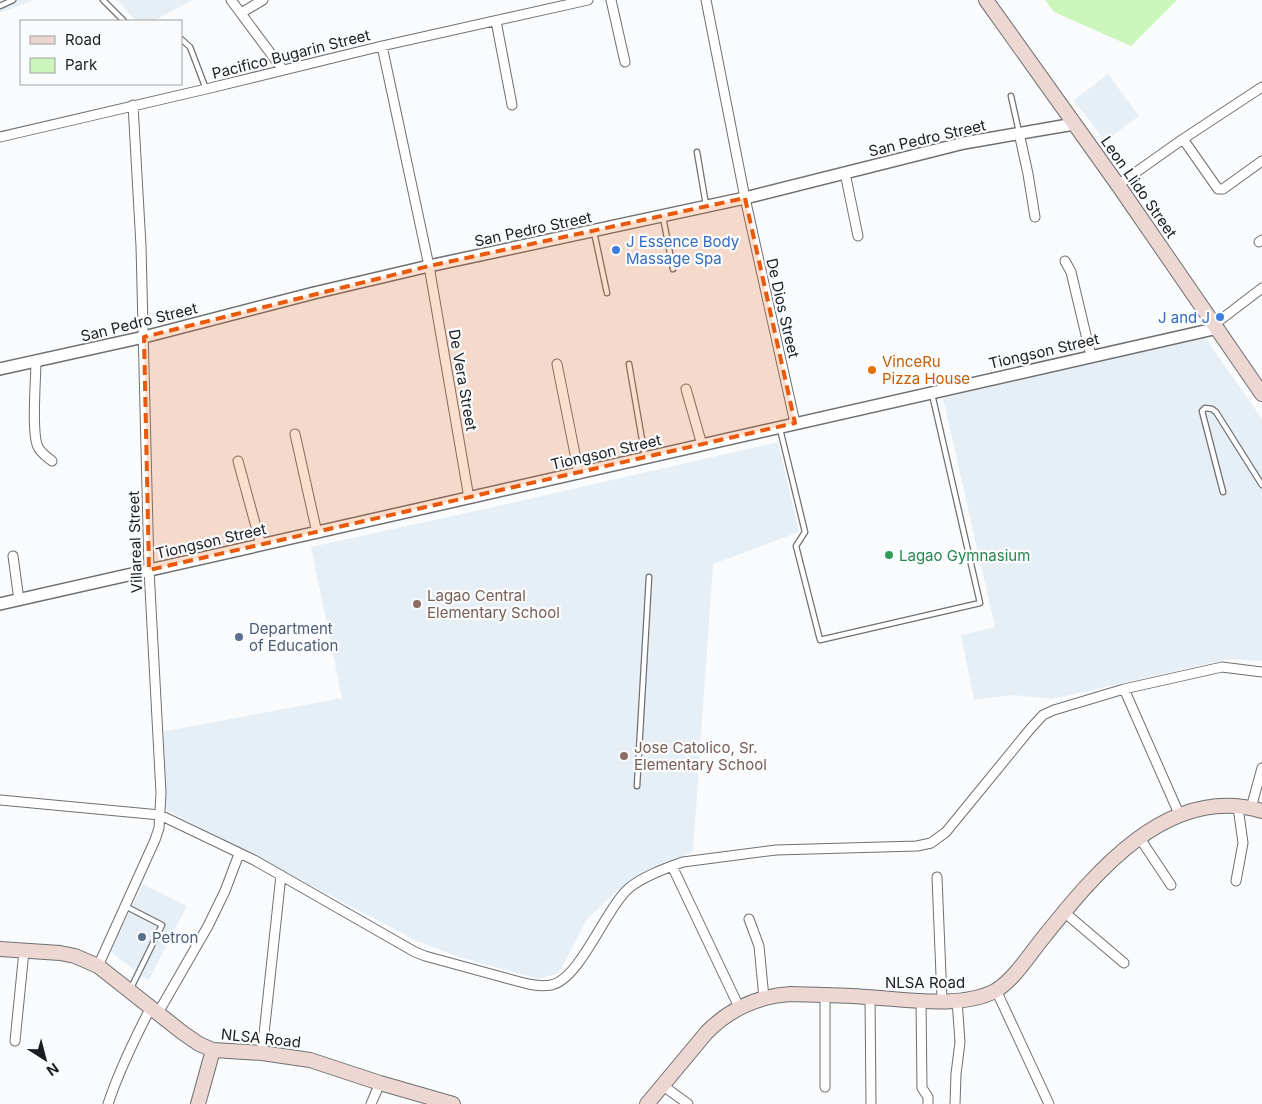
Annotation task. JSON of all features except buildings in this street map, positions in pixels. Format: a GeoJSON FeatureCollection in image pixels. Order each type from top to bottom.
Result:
{"type":"FeatureCollection","features":[{"type":"Feature","properties":{"kind":"main road","name":"Leon Llido Street"},"geometry":{"type":"LineString","coordinates":[[986,0],[1118,185],[1262,394]]}},
{"type":"Feature","properties":{"kind":"main road","name":"NLSA Road"},"geometry":{"type":"LineString","coordinates":[[647,1104],[716,1023],[739,1007],[764,998],[791,994],[957,1000],[971,999],[996,990],[1011,977],[1064,912],[1113,858],[1139,837],[1180,816],[1200,810],[1220,807],[1250,809]]}},
{"type":"Feature","properties":{"kind":"main road","name":"NLSA Road"},"geometry":{"type":"LineString","coordinates":[[0,949],[60,953],[75,956],[98,966],[192,1040],[213,1050],[262,1053],[310,1060],[453,1104]]}},
{"type":"Feature","properties":{"kind":"main road"},"geometry":{"type":"LineString","coordinates":[[198,1104],[213,1050]]}},
{"type":"Feature","properties":{"kind":"street"},"geometry":{"type":"LineString","coordinates":[[231,0],[283,70]]}},
{"type":"Feature","properties":{"kind":"street"},"geometry":{"type":"LineString","coordinates":[[240,13],[263,0]]}},
{"type":"Feature","properties":{"kind":"street","name":"Pacifico Bugarin Street"},"geometry":{"type":"LineString","coordinates":[[0,137],[382,46],[588,0]]}},
{"type":"Feature","properties":{"kind":"street"},"geometry":{"type":"LineString","coordinates":[[610,0],[625,62]]}},
{"type":"Feature","properties":{"kind":"street","name":"De Dios Street"},"geometry":{"type":"LineString","coordinates":[[706,0],[745,198],[795,424]]}},
{"type":"Feature","properties":{"kind":"street"},"geometry":{"type":"LineString","coordinates":[[496,21],[512,105]]}},
{"type":"Feature","properties":{"kind":"street","name":"De Vera Street"},"geometry":{"type":"LineString","coordinates":[[382,46],[429,266],[470,498]]}},
{"type":"Feature","properties":{"kind":"street"},"geometry":{"type":"LineString","coordinates":[[1118,185],[1262,87]]}},
{"type":"Feature","properties":{"kind":"street","name":"Villareal Street"},"geometry":{"type":"LineString","coordinates":[[98,966],[155,840],[160,815],[161,793],[149,570],[141,246],[133,105]]}},
{"type":"Feature","properties":{"kind":"street","name":"San Pedro Street"},"geometry":{"type":"LineString","coordinates":[[0,368],[144,337],[429,266],[745,198],[964,143],[1074,124]]}},
{"type":"Feature","properties":{"kind":"street"},"geometry":{"type":"LineString","coordinates":[[1019,133],[1035,216]]}},
{"type":"Feature","properties":{"kind":"street"},"geometry":{"type":"LineString","coordinates":[[1183,139],[1218,189],[1223,189],[1262,162]]}},
{"type":"Feature","properties":{"kind":"street"},"geometry":{"type":"LineString","coordinates":[[845,173],[858,236]]}},
{"type":"Feature","properties":{"kind":"street"},"geometry":{"type":"LineString","coordinates":[[1065,261],[1071,272],[1091,356]]}},
{"type":"Feature","properties":{"kind":"street"},"geometry":{"type":"LineString","coordinates":[[1216,326],[1262,288]]}},
{"type":"Feature","properties":{"kind":"street","name":"Tiongson Street"},"geometry":{"type":"LineString","coordinates":[[0,604],[579,474],[1216,326]]}},
{"type":"Feature","properties":{"kind":"street"},"geometry":{"type":"LineString","coordinates":[[36,361],[35,434],[37,446],[52,461]]}},
{"type":"Feature","properties":{"kind":"street"},"geometry":{"type":"LineString","coordinates":[[557,364],[579,474]]}},
{"type":"Feature","properties":{"kind":"street"},"geometry":{"type":"LineString","coordinates":[[686,390],[702,445]]}},
{"type":"Feature","properties":{"kind":"street"},"geometry":{"type":"LineString","coordinates":[[295,434],[317,533]]}},
{"type":"Feature","properties":{"kind":"street"},"geometry":{"type":"LineString","coordinates":[[238,461],[261,545]]}},
{"type":"Feature","properties":{"kind":"street"},"geometry":{"type":"LineString","coordinates":[[13,556],[19,600]]}},
{"type":"Feature","properties":{"kind":"street"},"geometry":{"type":"LineString","coordinates":[[0,800],[160,815],[281,875],[392,940],[424,956],[530,984],[551,985],[562,981],[569,974],[618,898],[627,889],[635,883],[672,866],[684,862],[776,850],[917,846],[931,842],[946,832],[1043,715],[1124,689],[1222,667],[1262,672]]}},
{"type":"Feature","properties":{"kind":"street"},"geometry":{"type":"LineString","coordinates":[[1124,689],[1180,816]]}},
{"type":"Feature","properties":{"kind":"street"},"geometry":{"type":"LineString","coordinates":[[1236,881],[1250,809],[1262,768]]}},
{"type":"Feature","properties":{"kind":"street"},"geometry":{"type":"LineString","coordinates":[[1139,837],[1171,885]]}},
{"type":"Feature","properties":{"kind":"street"},"geometry":{"type":"LineString","coordinates":[[108,1104],[124,1062],[154,1010],[208,926],[225,891],[239,854]]}},
{"type":"Feature","properties":{"kind":"street"},"geometry":{"type":"LineString","coordinates":[[672,866],[739,1007]]}},
{"type":"Feature","properties":{"kind":"street"},"geometry":{"type":"LineString","coordinates":[[262,1053],[281,875]]}},
{"type":"Feature","properties":{"kind":"street"},"geometry":{"type":"LineString","coordinates":[[937,877],[942,1000]]}},
{"type":"Feature","properties":{"kind":"street"},"geometry":{"type":"LineString","coordinates":[[1064,912],[1124,963]]}},
{"type":"Feature","properties":{"kind":"street"},"geometry":{"type":"LineString","coordinates":[[748,919],[759,946],[764,998]]}},
{"type":"Feature","properties":{"kind":"street"},"geometry":{"type":"LineString","coordinates":[[15,1041],[24,951]]}},
{"type":"Feature","properties":{"kind":"street"},"geometry":{"type":"LineString","coordinates":[[996,990],[1049,1104]]}},
{"type":"Feature","properties":{"kind":"street"},"geometry":{"type":"LineString","coordinates":[[825,1087],[826,995]]}},
{"type":"Feature","properties":{"kind":"street"},"geometry":{"type":"LineString","coordinates":[[870,997],[871,1104]]}},
{"type":"Feature","properties":{"kind":"street"},"geometry":{"type":"LineString","coordinates":[[921,1000],[922,1088],[928,1097],[928,1104]]}},
{"type":"Feature","properties":{"kind":"street"},"geometry":{"type":"LineString","coordinates":[[955,1104],[960,1042],[957,1000]]}},
{"type":"Feature","properties":{"kind":"street"},"geometry":{"type":"LineString","coordinates":[[370,1104],[380,1083]]}},
{"type":"Feature","properties":{"kind":"street"},"geometry":{"type":"LineString","coordinates":[[662,1086],[688,1104]]}},
{"type":"Feature","properties":{"kind":"lane"},"geometry":{"type":"LineString","coordinates":[[0,6],[14,0]]}},
{"type":"Feature","properties":{"kind":"lane"},"geometry":{"type":"LineString","coordinates":[[103,0],[123,20]]}},
{"type":"Feature","properties":{"kind":"lane"},"geometry":{"type":"LineString","coordinates":[[182,40],[190,47],[206,89]]}},
{"type":"Feature","properties":{"kind":"lane"},"geometry":{"type":"LineString","coordinates":[[1011,96],[1019,133]]}},
{"type":"Feature","properties":{"kind":"lane"},"geometry":{"type":"LineString","coordinates":[[697,152],[706,206]]}},
{"type":"Feature","properties":{"kind":"lane"},"geometry":{"type":"LineString","coordinates":[[663,216],[673,269]]}},
{"type":"Feature","properties":{"kind":"lane"},"geometry":{"type":"LineString","coordinates":[[594,231],[607,293]]}},
{"type":"Feature","properties":{"kind":"lane"},"geometry":{"type":"LineString","coordinates":[[629,364],[645,458]]}},
{"type":"Feature","properties":{"kind":"lane"},"geometry":{"type":"LineString","coordinates":[[779,427],[805,532],[796,546],[820,640],[980,603],[932,392]]}},
{"type":"Feature","properties":{"kind":"lane"},"geometry":{"type":"LineString","coordinates":[[1223,492],[1202,411],[1206,408],[1212,408],[1216,412],[1262,486]]}},
{"type":"Feature","properties":{"kind":"lane"},"geometry":{"type":"LineString","coordinates":[[637,786],[649,577]]}},
{"type":"Feature","properties":{"kind":"lane"},"geometry":{"type":"LineString","coordinates":[[125,906],[162,925],[130,990]]}},
{"type":"Feature","properties":{"kind":"highlighted area"},"geometry":{"type":"Polygon","coordinates":[[[745,198],[795,423],[149,570],[144,337],[429,266],[745,198]]]}},
{"type":"Feature","properties":{"kind":"shaded area"},"geometry":{"type":"Polygon","coordinates":[[[0,0],[34,0],[0,13],[0,0]]]}},
{"type":"Feature","properties":{"kind":"shaded area"},"geometry":{"type":"Polygon","coordinates":[[[117,0],[193,0],[155,20],[135,20],[117,0]]]}},
{"type":"Feature","properties":{"kind":"shaded area"},"geometry":{"type":"Polygon","coordinates":[[[1108,74],[1139,116],[1105,141],[1074,100],[1108,74]]]}},
{"type":"Feature","properties":{"kind":"shaded area"},"geometry":{"type":"Polygon","coordinates":[[[1204,336],[1262,419],[1262,661],[1228,659],[1052,699],[1013,695],[974,700],[961,635],[995,627],[943,398],[1204,336]]]}},
{"type":"Feature","properties":{"kind":"shaded area"},"geometry":{"type":"Polygon","coordinates":[[[778,442],[799,532],[713,564],[693,851],[619,889],[586,920],[559,973],[539,979],[459,957],[417,941],[165,809],[161,732],[342,698],[311,547],[778,442]]]}},
{"type":"Feature","properties":{"kind":"shaded area"},"geometry":{"type":"Polygon","coordinates":[[[143,884],[187,906],[148,981],[110,951],[143,884]]]}},
{"type":"Feature","properties":{"kind":"green space"},"geometry":{"type":"Polygon","coordinates":[[[1045,0],[1177,0],[1131,46],[1054,12],[1045,0]]]}},
{"type":"Feature","properties":{"kind":"place","name":"J Essence Body Massage Spa"},"geometry":{"type":"Point","coordinates":[616,250]}},
{"type":"Feature","properties":{"kind":"place","name":"J and J"},"geometry":{"type":"Point","coordinates":[1220,317]}},
{"type":"Feature","properties":{"kind":"place","name":"VinceRu Pizza House"},"geometry":{"type":"Point","coordinates":[872,370]}},
{"type":"Feature","properties":{"kind":"place","name":"Lagao Gymnasium"},"geometry":{"type":"Point","coordinates":[889,555]}},
{"type":"Feature","properties":{"kind":"place","name":"Lagao Central Elementary School"},"geometry":{"type":"Point","coordinates":[417,604]}},
{"type":"Feature","properties":{"kind":"place","name":"Department of Education"},"geometry":{"type":"Point","coordinates":[239,637]}},
{"type":"Feature","properties":{"kind":"place","name":"Jose Catolico, Sr. Elementary School"},"geometry":{"type":"Point","coordinates":[624,756]}},
{"type":"Feature","properties":{"kind":"place","name":"Petron"},"geometry":{"type":"Point","coordinates":[142,937]}}]}
